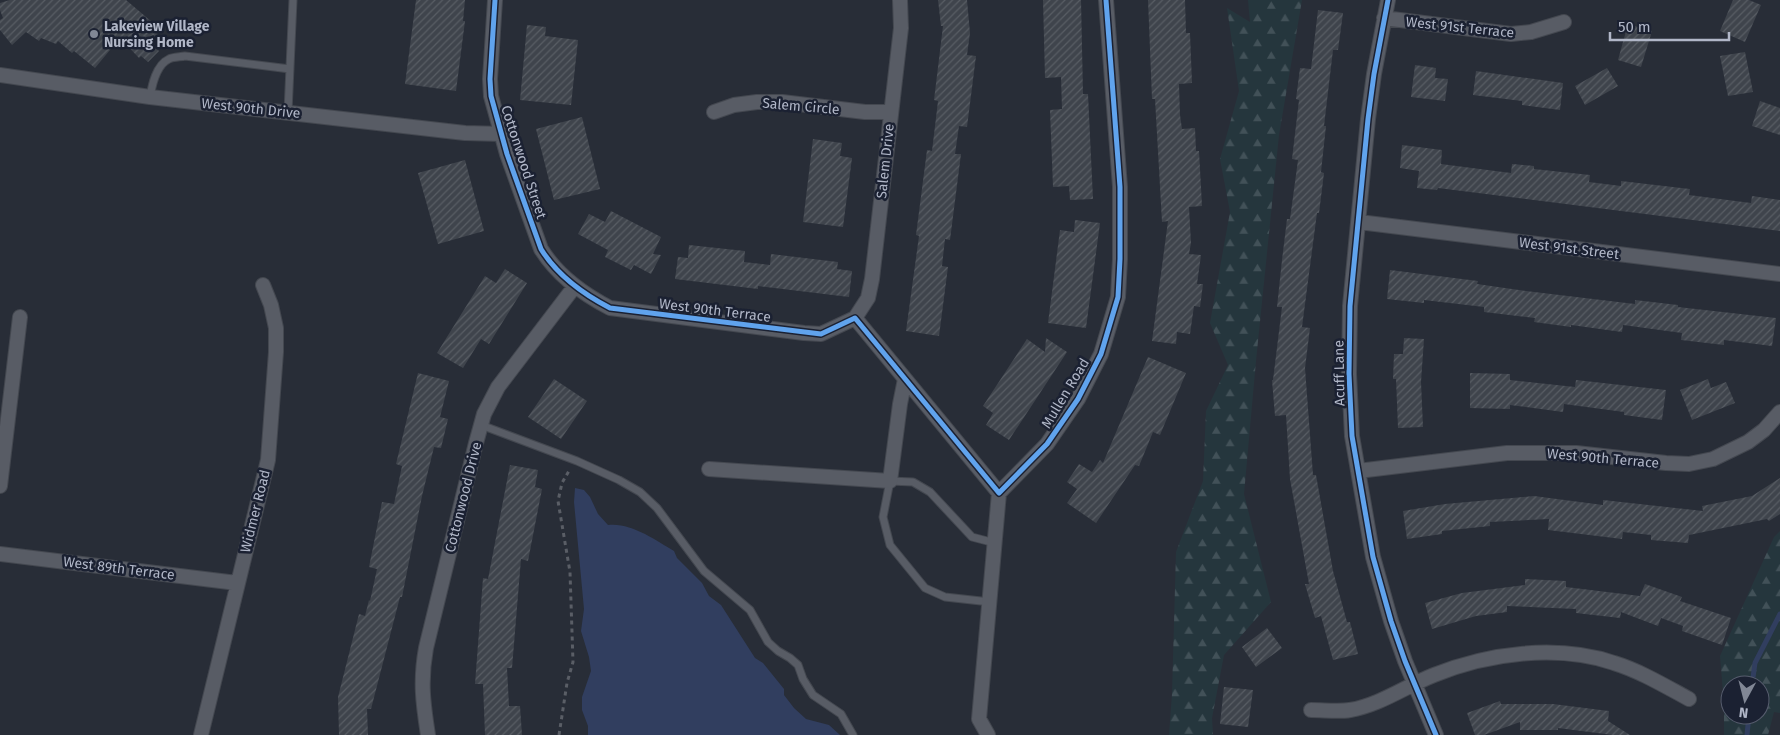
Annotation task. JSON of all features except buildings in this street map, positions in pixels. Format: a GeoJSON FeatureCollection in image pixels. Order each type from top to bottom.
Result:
{"type":"FeatureCollection","features":[{"type":"Feature","properties":{"kind":"street","name":"Cottonwood Street"},"geometry":{"type":"LineString","coordinates":[[495,0],[490,79],[491,96],[541,249],[550,263],[575,286]]}},
{"type":"Feature","properties":{"kind":"street","name":"Salem Drive"},"geometry":{"type":"LineString","coordinates":[[855,318],[868,298],[872,279],[888,146],[890,112],[895,88],[901,28],[900,0]]}},
{"type":"Feature","properties":{"kind":"street","name":"Mullen Road"},"geometry":{"type":"LineString","coordinates":[[999,493],[1047,444],[1078,399],[1101,354],[1118,297],[1120,187],[1106,0]]}},
{"type":"Feature","properties":{"kind":"street","name":"Acuff Lane"},"geometry":{"type":"LineString","coordinates":[[1388,0],[1368,119],[1350,306],[1349,374],[1352,436],[1373,557],[1391,621],[1405,661],[1436,735]]}},
{"type":"Feature","properties":{"kind":"street","name":"West 91st Terrace"},"geometry":{"type":"LineString","coordinates":[[1384,18],[1511,34],[1531,32],[1564,22]]}},
{"type":"Feature","properties":{"kind":"street","name":"West 90th Drive"},"geometry":{"type":"LineString","coordinates":[[0,75],[150,97],[465,133],[502,134]]}},
{"type":"Feature","properties":{"kind":"street","name":"Salem Circle"},"geometry":{"type":"LineString","coordinates":[[714,112],[734,105],[782,102],[865,112],[890,112]]}},
{"type":"Feature","properties":{"kind":"street","name":"West 91st Street"},"geometry":{"type":"LineString","coordinates":[[1359,222],[1780,274]]}},
{"type":"Feature","properties":{"kind":"street","name":"Widmer Road"},"geometry":{"type":"LineString","coordinates":[[201,735],[268,460],[271,437],[276,328],[271,305],[263,284]]}},
{"type":"Feature","properties":{"kind":"street","name":"West 90th Terrace"},"geometry":{"type":"LineString","coordinates":[[575,286],[594,300],[610,308],[804,333],[821,334],[855,318]]}},
{"type":"Feature","properties":{"kind":"street","name":"Cottonwood Drive"},"geometry":{"type":"LineString","coordinates":[[428,735],[422,698],[422,670],[481,425],[490,400],[498,387],[575,286]]}},
{"type":"Feature","properties":{"kind":"street"},"geometry":{"type":"LineString","coordinates":[[0,486],[20,317]]}},
{"type":"Feature","properties":{"kind":"street"},"geometry":{"type":"LineString","coordinates":[[855,318],[999,493],[979,719],[988,735]]}},
{"type":"Feature","properties":{"kind":"street"},"geometry":{"type":"LineString","coordinates":[[709,469],[890,481],[905,379]]}},
{"type":"Feature","properties":{"kind":"street","name":"West 90th Terrace"},"geometry":{"type":"LineString","coordinates":[[1358,471],[1507,453],[1576,453],[1689,464],[1727,454],[1748,442],[1764,430],[1780,412]]}},
{"type":"Feature","properties":{"kind":"street","name":"West 89th Terrace"},"geometry":{"type":"LineString","coordinates":[[0,554],[237,582]]}},
{"type":"Feature","properties":{"kind":"street"},"geometry":{"type":"LineString","coordinates":[[1311,710],[1349,710],[1383,699],[1443,672],[1476,662],[1534,653],[1571,654],[1612,662],[1636,671],[1690,699]]}},
{"type":"Feature","properties":{"kind":"lane"},"geometry":{"type":"LineString","coordinates":[[288,112],[293,0]]}},
{"type":"Feature","properties":{"kind":"lane"},"geometry":{"type":"LineString","coordinates":[[150,97],[152,82],[159,69],[168,59],[185,56],[290,69]]}},
{"type":"Feature","properties":{"kind":"lane"},"geometry":{"type":"LineString","coordinates":[[481,425],[577,461],[640,492],[656,508],[704,571],[750,610],[768,642],[798,666],[802,679],[813,695],[841,714],[853,735]]}},
{"type":"Feature","properties":{"kind":"lane"},"geometry":{"type":"LineString","coordinates":[[990,602],[945,597],[925,588],[890,545],[883,517],[890,481],[913,482],[930,492],[972,537],[995,543]]}},
{"type":"Feature","properties":{"kind":"path"},"geometry":{"type":"LineString","coordinates":[[559,735],[567,683],[573,662],[570,572],[558,500],[562,483],[577,461]]}},
{"type":"Feature","properties":{"kind":"green space"},"geometry":{"type":"Polygon","coordinates":[[[1248,0],[1302,0],[1279,135],[1244,494],[1271,602],[1224,655],[1212,718],[1213,735],[1169,735],[1176,552],[1203,481],[1206,411],[1228,365],[1210,323],[1230,212],[1220,159],[1239,91],[1227,8],[1250,22],[1248,0]]]}},
{"type":"Feature","properties":{"kind":"green space"},"geometry":{"type":"Polygon","coordinates":[[[1780,531],[1780,713],[1774,712],[1768,735],[1724,735],[1724,725],[1770,725],[1770,675],[1722,675],[1720,656],[1774,537],[1780,531]]]}},
{"type":"Feature","properties":{"kind":"water"},"geometry":{"type":"Polygon","coordinates":[[[575,488],[584,490],[590,497],[598,514],[608,525],[625,526],[634,529],[674,551],[677,558],[702,583],[709,596],[721,605],[755,658],[763,663],[784,689],[784,695],[794,708],[806,719],[829,725],[840,735],[588,735],[588,726],[582,710],[582,697],[591,671],[581,631],[584,609],[574,502],[575,488]]]}},
{"type":"Feature","properties":{"kind":"waterway"},"geometry":{"type":"LineString","coordinates":[[1753,675],[1755,663],[1780,614]]}},
{"type":"Feature","properties":{"kind":"waterway"},"geometry":{"type":"LineString","coordinates":[[1747,735],[1748,725]]}},
{"type":"Feature","properties":{"kind":"cycle path"},"geometry":{"type":"LineString","coordinates":[[495,0],[490,79],[491,96],[507,154],[541,249],[571,283],[590,297],[610,308],[821,334],[855,318],[999,493],[1047,444],[1078,399],[1101,354],[1118,297],[1120,187],[1106,0]]}},
{"type":"Feature","properties":{"kind":"cycle path"},"geometry":{"type":"LineString","coordinates":[[1388,0],[1374,74],[1368,119],[1350,306],[1349,374],[1352,436],[1373,557],[1391,621],[1405,661],[1436,735]]}},
{"type":"Feature","properties":{"kind":"place","name":"Lakeview Village Nursing Home"},"geometry":{"type":"Point","coordinates":[94,34]}}]}
